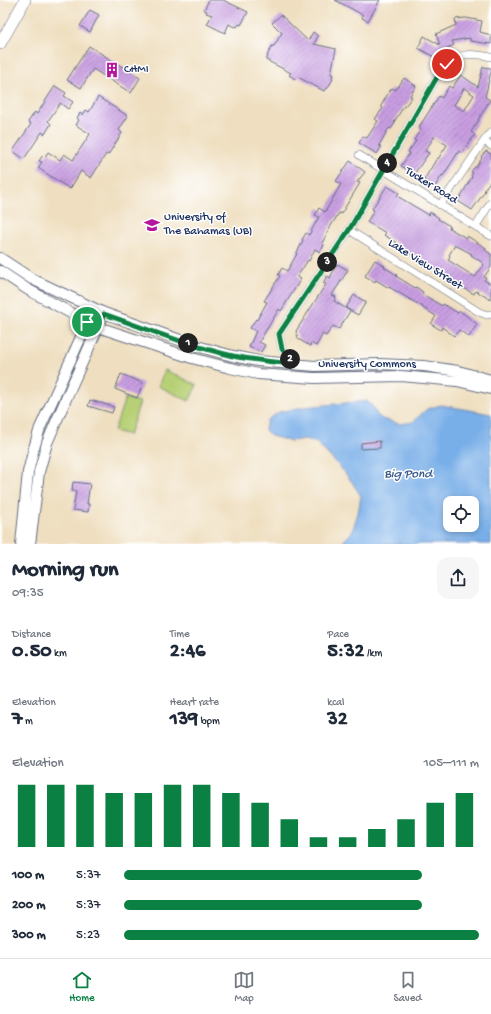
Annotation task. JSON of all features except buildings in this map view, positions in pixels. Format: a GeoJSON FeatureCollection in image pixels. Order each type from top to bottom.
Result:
{"type":"FeatureCollection","features":[{"type":"Feature","properties":{"kind":"main road"},"geometry":{"type":"LineString","coordinates":[[0,44],[25,0]]}},
{"type":"Feature","properties":{"kind":"main road","name":"University Commons"},"geometry":{"type":"LineString","coordinates":[[0,258],[32,279],[104,314],[197,346],[233,356],[258,361],[315,366],[379,364],[416,365],[458,372],[491,380]]}},
{"type":"Feature","properties":{"kind":"main road","name":"University Commons"},"geometry":{"type":"LineString","coordinates":[[0,271],[27,289],[98,327],[192,358],[230,368],[258,374],[314,378],[401,376],[457,380],[491,389]]}},
{"type":"Feature","properties":{"kind":"main road"},"geometry":{"type":"LineString","coordinates":[[21,544],[26,485],[30,459],[40,428],[93,308]]}},
{"type":"Feature","properties":{"kind":"main road"},"geometry":{"type":"LineString","coordinates":[[30,544],[39,472],[47,443],[104,314]]}},
{"type":"Feature","properties":{"kind":"main road"},"geometry":{"type":"LineString","coordinates":[[26,485],[37,488]]}},
{"type":"Feature","properties":{"kind":"street"},"geometry":{"type":"LineString","coordinates":[[294,364],[282,349],[279,334],[349,230],[440,72],[451,60],[463,55],[475,54],[491,57]]}},
{"type":"Feature","properties":{"kind":"street"},"geometry":{"type":"LineString","coordinates":[[440,205],[490,132]]}},
{"type":"Feature","properties":{"kind":"street"},"geometry":{"type":"LineString","coordinates":[[484,141],[491,146]]}},
{"type":"Feature","properties":{"kind":"street","name":"Tucker Road"},"geometry":{"type":"LineString","coordinates":[[360,155],[491,236]]}},
{"type":"Feature","properties":{"kind":"street"},"geometry":{"type":"LineString","coordinates":[[476,226],[491,202]]}},
{"type":"Feature","properties":{"kind":"street","name":"Lake View Street"},"geometry":{"type":"LineString","coordinates":[[349,230],[479,312],[491,314]]}},
{"type":"Feature","properties":{"kind":"green space"},"geometry":{"type":"Polygon","coordinates":[[[165,370],[197,385],[189,401],[158,386],[165,370]]]}},
{"type":"Feature","properties":{"kind":"green space"},"geometry":{"type":"Polygon","coordinates":[[[125,398],[140,402],[129,435],[114,431],[125,398]]]}},
{"type":"Feature","properties":{"kind":"water","name":"Big Pond"},"geometry":{"type":"Polygon","coordinates":[[[367,401],[373,407],[377,415],[382,419],[400,424],[413,422],[427,409],[441,405],[491,414],[491,544],[341,544],[352,532],[358,513],[361,496],[341,468],[317,443],[305,439],[290,441],[271,436],[265,430],[267,420],[279,412],[304,407],[367,401]]]}},
{"type":"Feature","properties":{"kind":"place","name":"CHMI"},"geometry":{"type":"Point","coordinates":[112,70]}},
{"type":"Feature","properties":{"kind":"place","name":"University of The Bahamas (UB)"},"geometry":{"type":"Point","coordinates":[152,225]}},
{"type":"Feature","properties":{"kind":"route"},"geometry":{"type":"LineString","coordinates":[[87,322],[98,327],[104,314],[197,346],[233,356],[258,361],[294,364],[282,349],[279,334],[349,230],[440,72],[447,64]]}}]}
